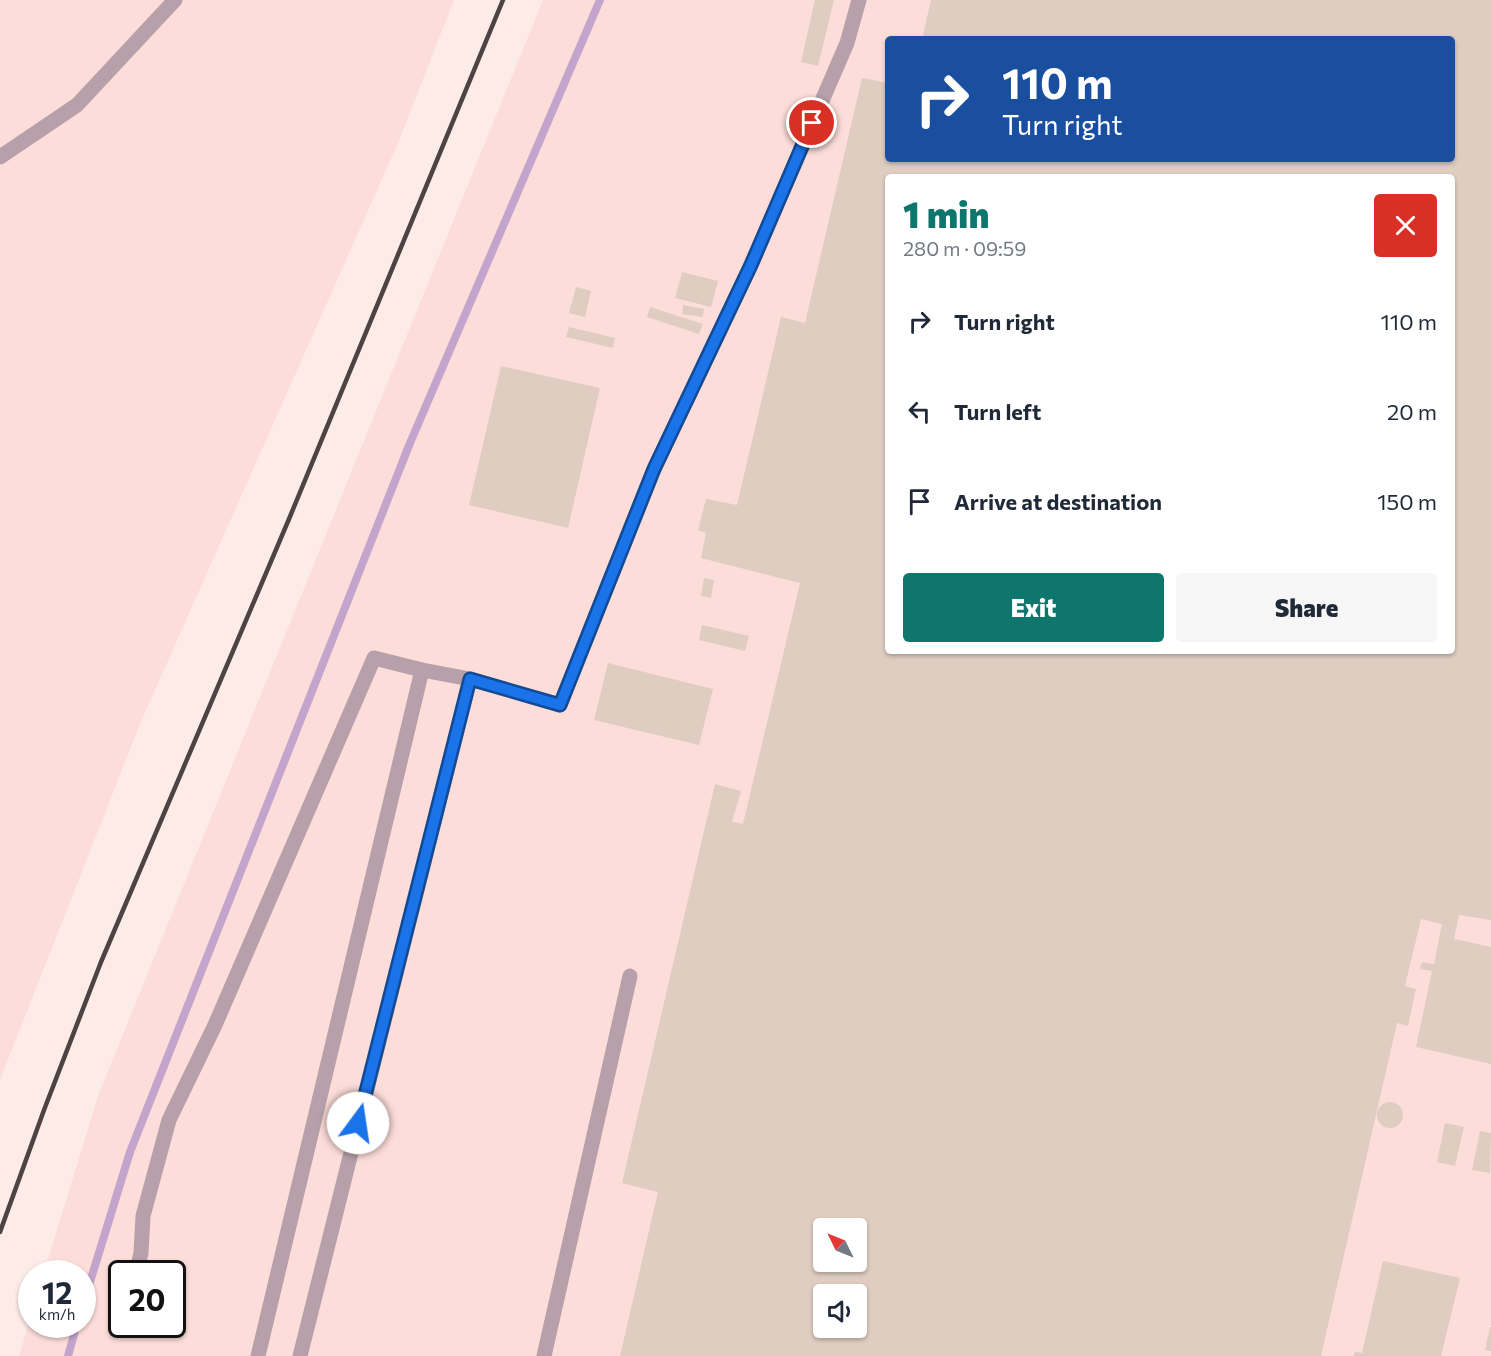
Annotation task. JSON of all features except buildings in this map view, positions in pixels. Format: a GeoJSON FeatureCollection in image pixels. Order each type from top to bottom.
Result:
{"type":"FeatureCollection","features":[{"type":"Feature","properties":{"kind":"lane"},"geometry":{"type":"LineString","coordinates":[[0,157],[78,105],[175,0]]}},
{"type":"Feature","properties":{"kind":"lane"},"geometry":{"type":"LineString","coordinates":[[139,1260],[143,1216],[169,1120],[215,1025],[374,658],[470,679],[560,705],[654,469],[751,265],[843,53],[859,0]]}},
{"type":"Feature","properties":{"kind":"lane"},"geometry":{"type":"LineString","coordinates":[[258,1356],[422,670]]}},
{"type":"Feature","properties":{"kind":"lane"},"geometry":{"type":"LineString","coordinates":[[300,1356],[470,679]]}},
{"type":"Feature","properties":{"kind":"lane"},"geometry":{"type":"LineString","coordinates":[[544,1356],[630,976]]}},
{"type":"Feature","properties":{"kind":"shaded area"},"geometry":{"type":"Polygon","coordinates":[[[0,0],[454,0],[398,143],[140,724],[0,1080],[0,0]]]}},
{"type":"Feature","properties":{"kind":"shaded area"},"geometry":{"type":"Polygon","coordinates":[[[543,0],[1491,0],[1491,1356],[19,1356],[24,1338],[96,1338],[96,1260],[48,1260],[98,1096],[543,0]]]}},
{"type":"Feature","properties":{"kind":"waterway"},"geometry":{"type":"LineString","coordinates":[[96,1262],[130,1152],[410,443],[600,0]]}},
{"type":"Feature","properties":{"kind":"waterway"},"geometry":{"type":"LineString","coordinates":[[68,1356],[73,1338]]}},
{"type":"Feature","properties":{"kind":"railway"},"geometry":{"type":"LineString","coordinates":[[0,1232],[101,962],[289,519],[503,0]]}},
{"type":"Feature","properties":{"kind":"route"},"geometry":{"type":"LineString","coordinates":[[358,1123],[470,679],[560,705],[654,469],[751,265],[812,123]]}}]}
